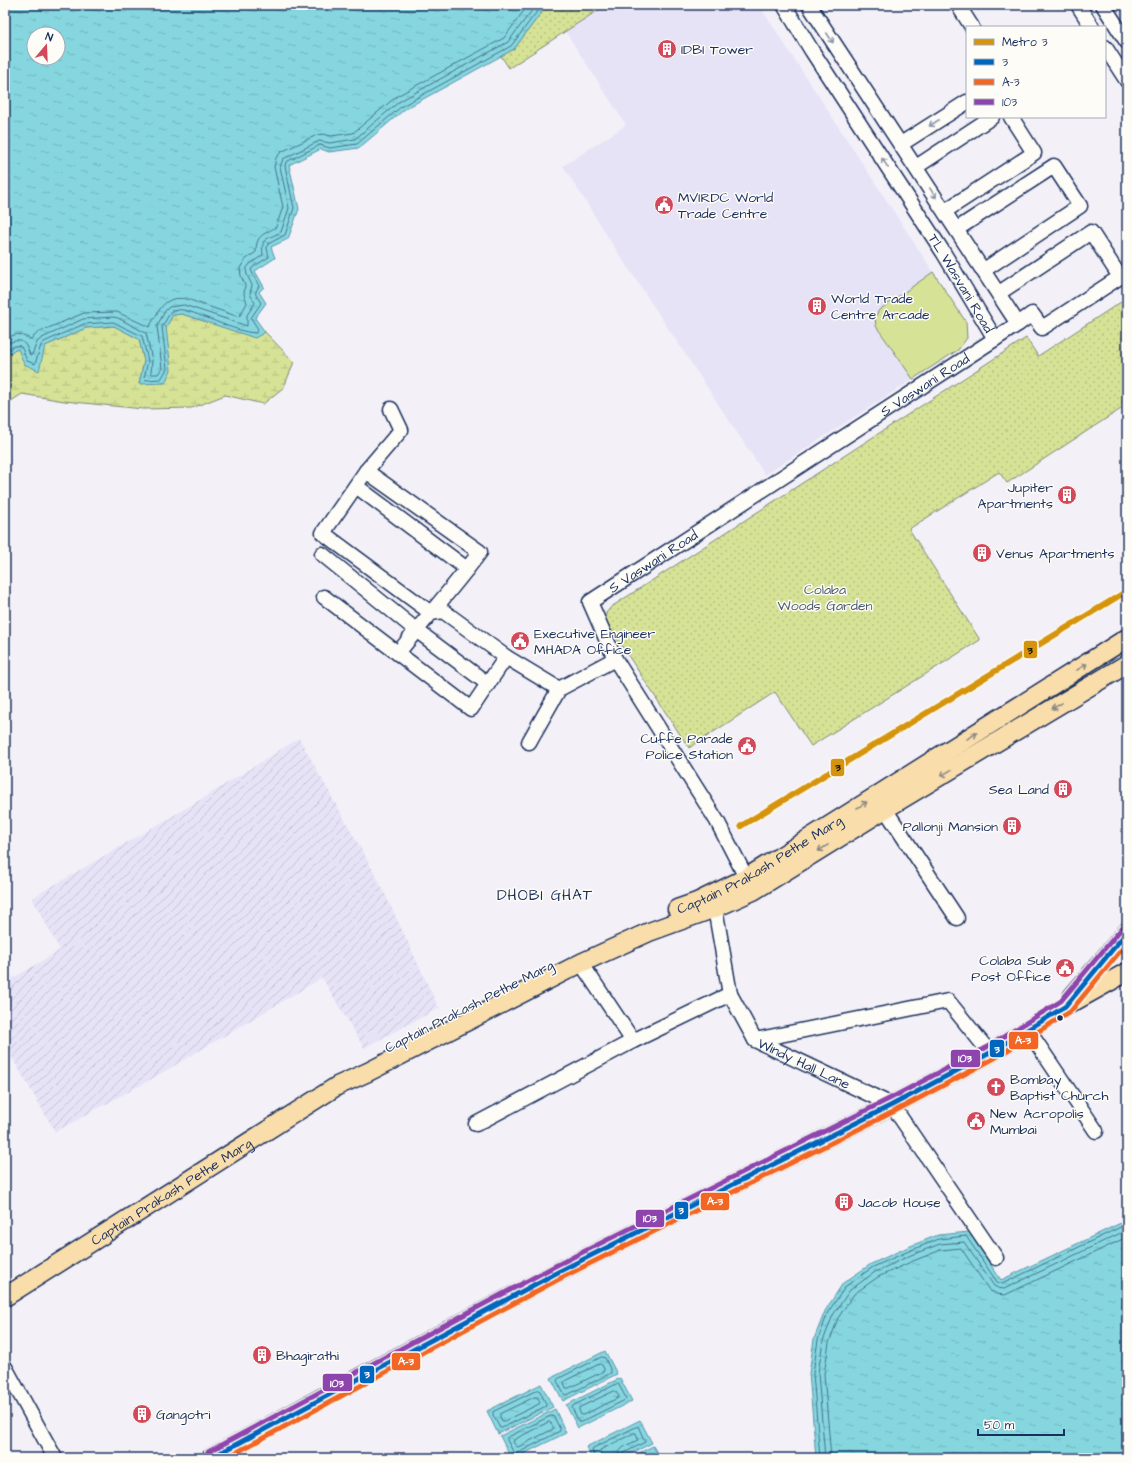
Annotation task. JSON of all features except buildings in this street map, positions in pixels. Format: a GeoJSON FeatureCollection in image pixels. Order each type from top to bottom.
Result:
{"type":"FeatureCollection","features":[{"type":"Feature","properties":{"kind":"main road","name":"Captain Prakash Pethe Marg"},"geometry":{"type":"LineString","coordinates":[[5,1297],[337,1086],[375,1069],[581,963],[649,932],[715,908],[1127,638]]}},
{"type":"Feature","properties":{"kind":"main road"},"geometry":{"type":"LineString","coordinates":[[1107,651],[1127,660]]}},
{"type":"Feature","properties":{"kind":"main road","name":"Captain Prakash Pethe Marg"},"geometry":{"type":"LineString","coordinates":[[337,1086],[362,1061],[568,956],[638,924],[749,885],[885,809],[1127,664]]}},
{"type":"Feature","properties":{"kind":"main road"},"geometry":{"type":"LineString","coordinates":[[1066,1006],[1127,932]]}},
{"type":"Feature","properties":{"kind":"main road"},"geometry":{"type":"LineString","coordinates":[[211,1458],[558,1272],[892,1106],[990,1053],[1066,1006],[1127,972]]}},
{"type":"Feature","properties":{"kind":"street","name":"TL Wasvani Road"},"geometry":{"type":"LineString","coordinates":[[784,5],[816,58],[943,252],[995,339],[1018,324],[809,5]]}},
{"type":"Feature","properties":{"kind":"street"},"geometry":{"type":"LineString","coordinates":[[958,5],[971,26]]}},
{"type":"Feature","properties":{"kind":"street"},"geometry":{"type":"LineString","coordinates":[[1078,5],[1091,26]]}},
{"type":"Feature","properties":{"kind":"street"},"geometry":{"type":"LineString","coordinates":[[1103,5],[1127,42]]}},
{"type":"Feature","properties":{"kind":"street"},"geometry":{"type":"LineString","coordinates":[[1106,49],[1127,81]]}},
{"type":"Feature","properties":{"kind":"street"},"geometry":{"type":"LineString","coordinates":[[901,144],[966,103]]}},
{"type":"Feature","properties":{"kind":"street"},"geometry":{"type":"LineString","coordinates":[[916,167],[990,118]]}},
{"type":"Feature","properties":{"kind":"street"},"geometry":{"type":"LineString","coordinates":[[945,212],[1034,153],[1012,118]]}},
{"type":"Feature","properties":{"kind":"street"},"geometry":{"type":"LineString","coordinates":[[957,229],[1054,166],[1076,199],[1080,206],[984,270]]}},
{"type":"Feature","properties":{"kind":"street"},"geometry":{"type":"LineString","coordinates":[[999,293],[1091,232],[1120,277],[1042,328],[1032,314],[1018,324]]}},
{"type":"Feature","properties":{"kind":"street","name":"S Vaswani Road"},"geometry":{"type":"LineString","coordinates":[[749,885],[717,821],[615,658],[590,602],[995,339]]}},
{"type":"Feature","properties":{"kind":"street"},"geometry":{"type":"LineString","coordinates":[[391,409],[401,430],[366,471],[324,533],[432,613],[443,611],[506,657],[559,689]]}},
{"type":"Feature","properties":{"kind":"street"},"geometry":{"type":"LineString","coordinates":[[366,471],[480,552],[468,569],[398,653]]}},
{"type":"Feature","properties":{"kind":"street"},"geometry":{"type":"LineString","coordinates":[[356,486],[468,569]]}},
{"type":"Feature","properties":{"kind":"street"},"geometry":{"type":"LineString","coordinates":[[322,554],[416,630],[488,684]]}},
{"type":"Feature","properties":{"kind":"street"},"geometry":{"type":"LineString","coordinates":[[324,597],[471,709],[506,657]]}},
{"type":"Feature","properties":{"kind":"street"},"geometry":{"type":"LineString","coordinates":[[529,742],[559,689],[615,658]]}},
{"type":"Feature","properties":{"kind":"street"},"geometry":{"type":"LineString","coordinates":[[885,809],[957,918]]}},
{"type":"Feature","properties":{"kind":"street","name":"Windy Hall Lane"},"geometry":{"type":"LineString","coordinates":[[715,908],[730,994],[755,1040],[892,1106]]}},
{"type":"Feature","properties":{"kind":"street"},"geometry":{"type":"LineString","coordinates":[[581,963],[633,1041]]}},
{"type":"Feature","properties":{"kind":"street"},"geometry":{"type":"LineString","coordinates":[[476,1124],[633,1041],[730,994]]}},
{"type":"Feature","properties":{"kind":"street"},"geometry":{"type":"LineString","coordinates":[[755,1040],[948,1001],[990,1053]]}},
{"type":"Feature","properties":{"kind":"street"},"geometry":{"type":"LineString","coordinates":[[1028,1030],[1096,1131]]}},
{"type":"Feature","properties":{"kind":"street"},"geometry":{"type":"LineString","coordinates":[[892,1106],[996,1258]]}},
{"type":"Feature","properties":{"kind":"street"},"geometry":{"type":"LineString","coordinates":[[5,1367],[55,1458]]}},
{"type":"Feature","properties":{"kind":"shaded area"},"geometry":{"type":"Polygon","coordinates":[[[606,5],[759,5],[966,322],[967,338],[958,350],[765,475],[613,245],[563,166],[626,125],[565,31],[606,5]]]}},
{"type":"Feature","properties":{"kind":"shaded area"},"geometry":{"type":"Polygon","coordinates":[[[1110,5],[1127,5],[1127,31],[1110,5]]]}},
{"type":"Feature","properties":{"kind":"shaded area"},"geometry":{"type":"Polygon","coordinates":[[[299,738],[378,879],[439,1008],[364,1048],[322,978],[150,1080],[55,1132],[5,1045],[5,983],[60,950],[32,898],[205,797],[299,738]]]}},
{"type":"Feature","properties":{"kind":"green space"},"geometry":{"type":"Polygon","coordinates":[[[547,5],[606,5],[509,68],[501,56],[514,49],[547,5]]]}},
{"type":"Feature","properties":{"kind":"green space"},"geometry":{"type":"Polygon","coordinates":[[[933,272],[966,322],[967,338],[958,350],[913,379],[876,326],[875,317],[879,310],[933,272]]]}},
{"type":"Feature","properties":{"kind":"green space","name":"Colaba Woods Garden"},"geometry":{"type":"Polygon","coordinates":[[[1127,298],[1127,405],[1007,483],[999,472],[909,529],[980,640],[811,746],[775,692],[689,748],[606,622],[606,613],[611,607],[1026,338],[1038,356],[1127,298]]]}},
{"type":"Feature","properties":{"kind":"green space"},"geometry":{"type":"Polygon","coordinates":[[[182,314],[255,337],[265,332],[294,362],[284,387],[263,404],[225,395],[192,408],[143,409],[64,401],[22,394],[5,405],[5,354],[18,349],[45,346],[86,328],[114,326],[139,339],[144,361],[139,384],[173,315],[182,314]]]}},
{"type":"Feature","properties":{"kind":"water"},"geometry":{"type":"Polygon","coordinates":[[[5,5],[547,5],[514,49],[405,109],[359,148],[329,152],[321,149],[289,165],[299,209],[288,239],[271,247],[275,258],[255,271],[264,287],[259,292],[266,303],[255,318],[265,332],[255,338],[182,314],[173,315],[166,327],[171,370],[165,383],[139,384],[144,361],[139,339],[114,326],[86,328],[45,346],[39,371],[24,364],[18,349],[5,354],[5,5]]]}},
{"type":"Feature","properties":{"kind":"water"},"geometry":{"type":"Polygon","coordinates":[[[1127,1220],[1127,1458],[816,1458],[809,1373],[814,1339],[825,1311],[843,1283],[871,1264],[908,1247],[938,1235],[969,1232],[1001,1280],[1127,1220]]]}},
{"type":"Feature","properties":{"kind":"water"},"geometry":{"type":"Polygon","coordinates":[[[605,1351],[617,1374],[563,1401],[551,1378],[605,1351]]]}},
{"type":"Feature","properties":{"kind":"water"},"geometry":{"type":"Polygon","coordinates":[[[620,1378],[632,1401],[578,1428],[566,1405],[620,1378]]]}},
{"type":"Feature","properties":{"kind":"water"},"geometry":{"type":"Polygon","coordinates":[[[541,1384],[553,1407],[498,1434],[487,1411],[541,1384]]]}},
{"type":"Feature","properties":{"kind":"water"},"geometry":{"type":"Polygon","coordinates":[[[555,1409],[566,1433],[515,1458],[511,1458],[500,1436],[555,1409]]]}},
{"type":"Feature","properties":{"kind":"water"},"geometry":{"type":"Polygon","coordinates":[[[640,1420],[652,1443],[622,1458],[591,1458],[586,1447],[640,1420]]]}},
{"type":"Feature","properties":{"kind":"water"},"geometry":{"type":"Polygon","coordinates":[[[653,1446],[660,1458],[629,1458],[653,1446]]]}},
{"type":"Feature","properties":{"kind":"metro line","name":"3"},"geometry":{"type":"LineString","coordinates":[[741,826],[1127,591]]}},
{"type":"Feature","properties":{"kind":"transit line","name":"103"},"geometry":{"type":"LineString","coordinates":[[208,1452],[555,1266],[889,1099],[987,1047],[1061,1001],[1122,928]]}},
{"type":"Feature","properties":{"kind":"transit line","name":"3"},"geometry":{"type":"LineString","coordinates":[[211,1458],[558,1272],[892,1105],[990,1053],[1066,1006],[1127,932]]}},
{"type":"Feature","properties":{"kind":"transit line","name":"A-3"},"geometry":{"type":"LineString","coordinates":[[226,1458],[561,1278],[895,1111],[993,1059],[1070,1012],[1127,943]]}},
{"type":"Feature","properties":{"kind":"place","name":"IDBI Tower"},"geometry":{"type":"Point","coordinates":[667,49]}},
{"type":"Feature","properties":{"kind":"place","name":"MVIRDC World Trade Centre"},"geometry":{"type":"Point","coordinates":[664,205]}},
{"type":"Feature","properties":{"kind":"place","name":"World Trade Centre Arcade"},"geometry":{"type":"Point","coordinates":[817,306]}},
{"type":"Feature","properties":{"kind":"place","name":"Jupiter Apartments"},"geometry":{"type":"Point","coordinates":[1067,495]}},
{"type":"Feature","properties":{"kind":"place","name":"Venus Apartments"},"geometry":{"type":"Point","coordinates":[982,553]}},
{"type":"Feature","properties":{"kind":"place","name":"Executive Engineer MHADA Office"},"geometry":{"type":"Point","coordinates":[520,641]}},
{"type":"Feature","properties":{"kind":"place","name":"Cuffe Parade Police Station"},"geometry":{"type":"Point","coordinates":[747,746]}},
{"type":"Feature","properties":{"kind":"place","name":"Sea Land"},"geometry":{"type":"Point","coordinates":[1063,789]}},
{"type":"Feature","properties":{"kind":"place","name":"Pallonji Mansion"},"geometry":{"type":"Point","coordinates":[1012,826]}},
{"type":"Feature","properties":{"kind":"place","name":"Colaba Sub Post Office"},"geometry":{"type":"Point","coordinates":[1065,968]}},
{"type":"Feature","properties":{"kind":"place","name":"Bombay Baptist Church"},"geometry":{"type":"Point","coordinates":[996,1087]}},
{"type":"Feature","properties":{"kind":"place","name":"New Acropolis Mumbai"},"geometry":{"type":"Point","coordinates":[976,1121]}},
{"type":"Feature","properties":{"kind":"place","name":"Jacob House"},"geometry":{"type":"Point","coordinates":[844,1202]}},
{"type":"Feature","properties":{"kind":"place","name":"Bhagirathi"},"geometry":{"type":"Point","coordinates":[262,1355]}},
{"type":"Feature","properties":{"kind":"place","name":"Gangotri"},"geometry":{"type":"Point","coordinates":[142,1414]}},
{"type":"Feature","properties":{"kind":"district","name":"DHOBI GHAT"},"geometry":{"type":"Point","coordinates":[545,895]}}]}
